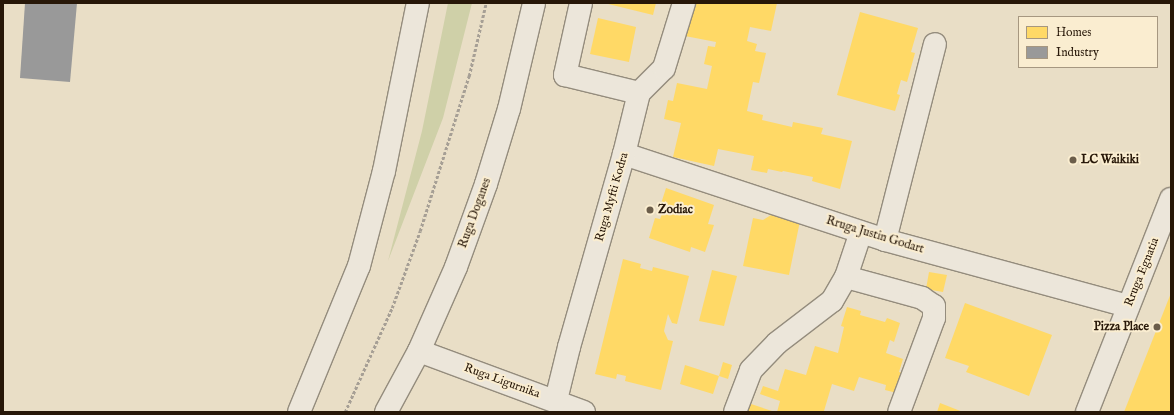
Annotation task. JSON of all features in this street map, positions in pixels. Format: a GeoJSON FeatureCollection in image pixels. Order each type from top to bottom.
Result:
{"type":"FeatureCollection","features":[{"type":"Feature","properties":{"kind":"street"},"geometry":{"type":"LineString","coordinates":[[300,412],[359,266],[384,171],[418,3]]}},
{"type":"Feature","properties":{"kind":"street","name":"Ruga Doganes"},"geometry":{"type":"LineString","coordinates":[[386,412],[419,351],[456,267],[486,184],[509,109],[534,3]]}},
{"type":"Feature","properties":{"kind":"street"},"geometry":{"type":"LineString","coordinates":[[581,3],[565,75],[638,93],[664,68],[684,3]]}},
{"type":"Feature","properties":{"kind":"street"},"geometry":{"type":"LineString","coordinates":[[885,240],[935,44]]}},
{"type":"Feature","properties":{"kind":"street","name":"Ruga Myfti Kodra"},"geometry":{"type":"LineString","coordinates":[[556,400],[569,347],[624,154],[638,93]]}},
{"type":"Feature","properties":{"kind":"street","name":"Rruga Justin Godart"},"geometry":{"type":"LineString","coordinates":[[624,154],[885,240],[1128,306]]}},
{"type":"Feature","properties":{"kind":"street","name":"Rruga Egnatia"},"geometry":{"type":"LineString","coordinates":[[1087,412],[1171,199]]}},
{"type":"Feature","properties":{"kind":"street"},"geometry":{"type":"LineString","coordinates":[[735,412],[751,370],[777,343],[832,301],[846,277],[861,232]]}},
{"type":"Feature","properties":{"kind":"street"},"geometry":{"type":"LineString","coordinates":[[846,277],[922,298],[934,306],[934,318],[899,412]]}},
{"type":"Feature","properties":{"kind":"street","name":"Ruga Ligurnika"},"geometry":{"type":"LineString","coordinates":[[419,351],[556,400],[584,412]]}},
{"type":"Feature","properties":{"kind":"path"},"geometry":{"type":"LineString","coordinates":[[345,412],[392,308],[420,231],[469,76],[486,3]]}},
{"type":"Feature","properties":{"kind":"green space"},"geometry":{"type":"Polygon","coordinates":[[[448,3],[472,3],[443,118],[388,261],[422,131],[448,3]]]}},
{"type":"Feature","properties":{"kind":"building: Homes"},"geometry":{"type":"Polygon","coordinates":[[[604,3],[656,3],[653,15],[604,3]]]}},
{"type":"Feature","properties":{"kind":"building: Homes"},"geometry":{"type":"Polygon","coordinates":[[[692,3],[777,3],[771,31],[750,27],[747,41],[757,44],[755,51],[766,53],[759,83],[753,82],[747,111],[763,115],[762,120],[792,127],[793,122],[823,128],[821,134],[852,141],[840,189],[812,181],[813,177],[768,169],[767,173],[751,170],[754,156],[718,149],[714,166],[673,157],[681,123],[664,119],[668,100],[673,101],[677,83],[707,89],[712,66],[704,64],[708,46],[715,47],[716,42],[685,36],[692,3]]]}},
{"type":"Feature","properties":{"kind":"building: Homes"},"geometry":{"type":"Polygon","coordinates":[[[860,12],[918,28],[911,52],[915,53],[907,82],[901,80],[897,94],[900,95],[895,111],[837,95],[860,12]]]}},
{"type":"Feature","properties":{"kind":"building: Homes"},"geometry":{"type":"Polygon","coordinates":[[[598,18],[636,27],[629,62],[590,54],[598,18]]]}},
{"type":"Feature","properties":{"kind":"building: Homes"},"geometry":{"type":"Polygon","coordinates":[[[666,188],[714,205],[708,224],[714,225],[705,252],[691,247],[690,252],[649,238],[655,218],[660,219],[663,211],[659,210],[666,188]]]}},
{"type":"Feature","properties":{"kind":"building: Homes"},"geometry":{"type":"Polygon","coordinates":[[[771,215],[800,221],[789,275],[743,266],[753,218],[763,220],[771,215]]]}},
{"type":"Feature","properties":{"kind":"building: Homes"},"geometry":{"type":"Polygon","coordinates":[[[623,259],[641,264],[640,268],[652,271],[653,267],[689,276],[677,324],[672,323],[668,314],[664,331],[668,340],[673,341],[661,390],[625,381],[626,376],[617,374],[616,379],[595,374],[623,259]]]}},
{"type":"Feature","properties":{"kind":"building: Homes"},"geometry":{"type":"Polygon","coordinates":[[[712,270],[737,276],[724,326],[699,321],[712,270]]]}},
{"type":"Feature","properties":{"kind":"building: Homes"},"geometry":{"type":"Polygon","coordinates":[[[929,272],[947,275],[943,292],[926,289],[929,272]]]}},
{"type":"Feature","properties":{"kind":"building: Homes"},"geometry":{"type":"Polygon","coordinates":[[[1171,293],[1170,412],[1124,412],[1171,293]]]}},
{"type":"Feature","properties":{"kind":"building: Homes"},"geometry":{"type":"Polygon","coordinates":[[[965,303],[1052,335],[1029,396],[966,372],[969,366],[945,358],[965,303]]]}},
{"type":"Feature","properties":{"kind":"building: Homes"},"geometry":{"type":"Polygon","coordinates":[[[847,307],[861,311],[860,315],[885,322],[887,318],[900,323],[894,342],[890,340],[886,353],[903,359],[899,372],[903,373],[897,393],[885,390],[886,385],[859,377],[854,391],[832,384],[824,411],[827,412],[777,412],[780,401],[760,394],[763,386],[778,391],[785,369],[806,375],[815,346],[838,353],[844,327],[841,326],[847,307]]]}},
{"type":"Feature","properties":{"kind":"building: Homes"},"geometry":{"type":"Polygon","coordinates":[[[723,362],[732,365],[728,379],[719,376],[723,362]]]}},
{"type":"Feature","properties":{"kind":"building: Homes"},"geometry":{"type":"Polygon","coordinates":[[[685,365],[719,376],[713,394],[680,384],[685,365]]]}},
{"type":"Feature","properties":{"kind":"building: Homes"},"geometry":{"type":"Polygon","coordinates":[[[745,402],[775,412],[742,412],[745,402]]]}},
{"type":"Feature","properties":{"kind":"building: Homes"},"geometry":{"type":"Polygon","coordinates":[[[940,403],[963,412],[937,412],[940,403]]]}},
{"type":"Feature","properties":{"kind":"building: Industry"},"geometry":{"type":"Polygon","coordinates":[[[25,3],[77,3],[70,82],[20,78],[25,3]]]}},
{"type":"Feature","properties":{"kind":"place","name":"LC Waikiki"},"geometry":{"type":"Point","coordinates":[1073,160]}},
{"type":"Feature","properties":{"kind":"place","name":"Zodiac"},"geometry":{"type":"Point","coordinates":[650,210]}},
{"type":"Feature","properties":{"kind":"place","name":"Pizza Place"},"geometry":{"type":"Point","coordinates":[1157,327]}}]}
